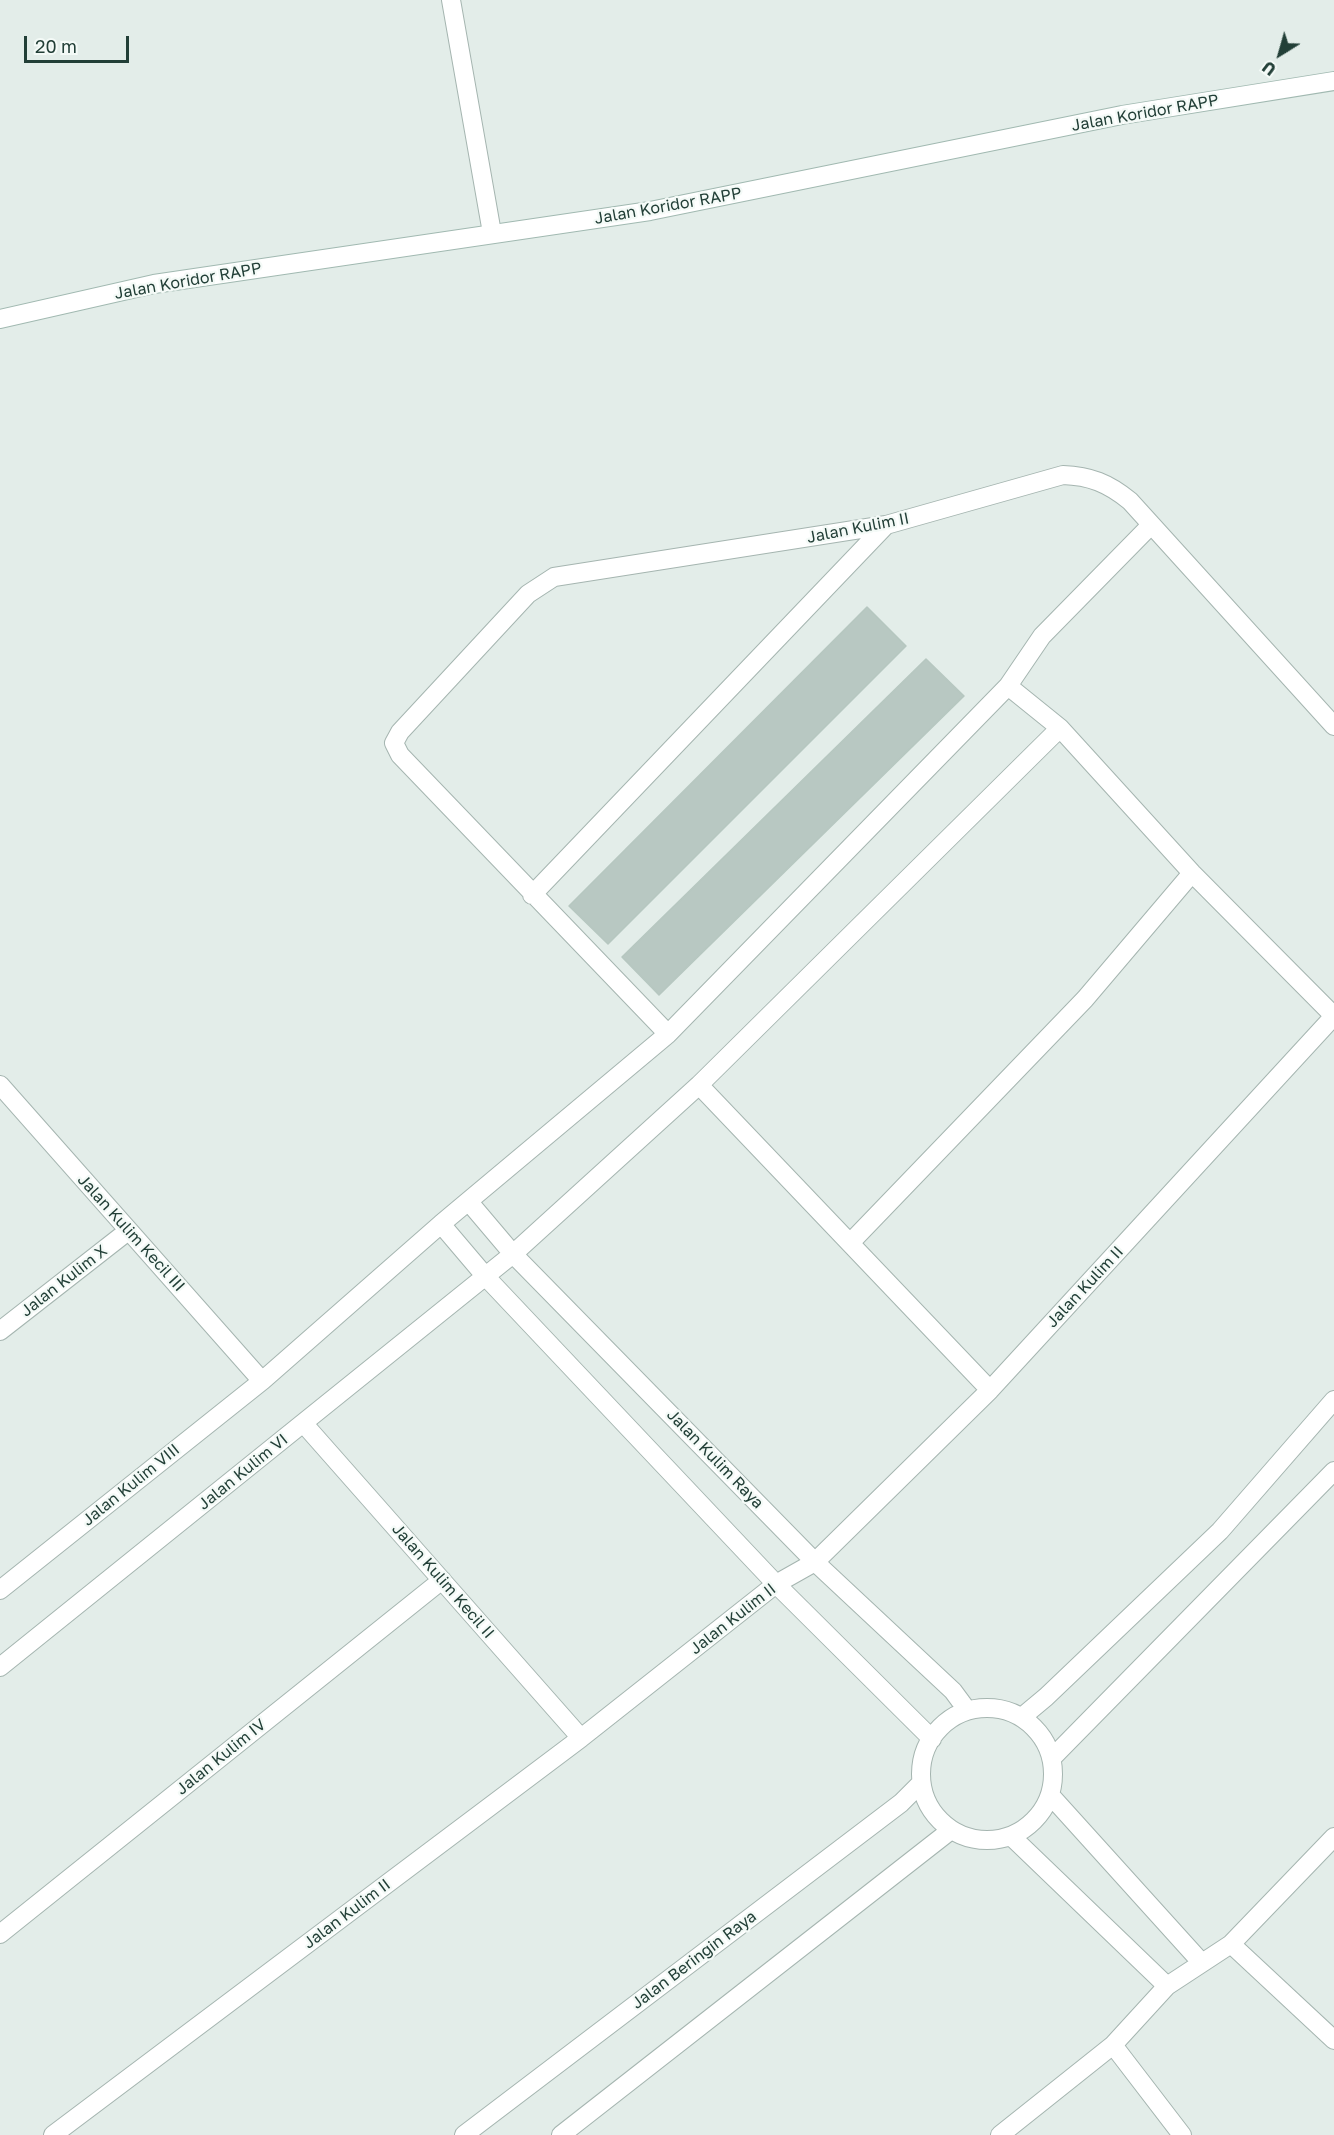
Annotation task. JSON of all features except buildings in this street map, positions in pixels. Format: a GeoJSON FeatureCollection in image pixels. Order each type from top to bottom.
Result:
{"type":"FeatureCollection","features":[{"type":"Feature","properties":{"kind":"street"},"geometry":{"type":"LineString","coordinates":[[451,0],[492,233]]}},
{"type":"Feature","properties":{"kind":"street","name":"Jalan Koridor RAPP"},"geometry":{"type":"LineString","coordinates":[[0,319],[154,284],[492,233],[650,212],[1122,116],[1334,81]]}},
{"type":"Feature","properties":{"kind":"street","name":"Jalan Kulim II"},"geometry":{"type":"LineString","coordinates":[[532,895],[400,755],[394,743],[400,732],[528,594],[554,577],[886,525],[1063,475],[1081,476],[1113,487],[1151,525],[1334,726]]}},
{"type":"Feature","properties":{"kind":"street"},"geometry":{"type":"LineString","coordinates":[[668,1034],[532,895],[886,525]]}},
{"type":"Feature","properties":{"kind":"street","name":"Jalan Kulim VIII"},"geometry":{"type":"LineString","coordinates":[[0,1590],[262,1381],[441,1224],[668,1034],[1008,686],[1042,636],[1151,525]]}},
{"type":"Feature","properties":{"kind":"street"},"geometry":{"type":"LineString","coordinates":[[1008,686],[1060,728],[1192,873],[1334,1016]]}},
{"type":"Feature","properties":{"kind":"street","name":"Jalan Kulim VI"},"geometry":{"type":"LineString","coordinates":[[0,1667],[513,1254],[699,1085],[1060,728]]}},
{"type":"Feature","properties":{"kind":"street"},"geometry":{"type":"LineString","coordinates":[[851,1242],[1085,999],[1192,873]]}},
{"type":"Feature","properties":{"kind":"street","name":"Jalan Kulim II"},"geometry":{"type":"LineString","coordinates":[[53,2135],[581,1738],[776,1584],[815,1562],[990,1390],[1334,1016]]}},
{"type":"Feature","properties":{"kind":"street","name":"Jalan Kulim Kecil III"},"geometry":{"type":"LineString","coordinates":[[0,1085],[262,1381]]}},
{"type":"Feature","properties":{"kind":"street"},"geometry":{"type":"LineString","coordinates":[[699,1085],[990,1390]]}},
{"type":"Feature","properties":{"kind":"street","name":"Jalan Kulim Raya"},"geometry":{"type":"LineString","coordinates":[[469,1202],[513,1254],[815,1562],[953,1691],[967,1710]]}},
{"type":"Feature","properties":{"kind":"street"},"geometry":{"type":"LineString","coordinates":[[441,1224],[486,1277],[776,1584],[932,1739]]}},
{"type":"Feature","properties":{"kind":"street","name":"Jalan Kulim X"},"geometry":{"type":"LineString","coordinates":[[0,1331],[128,1231]]}},
{"type":"Feature","properties":{"kind":"street"},"geometry":{"type":"LineString","coordinates":[[1022,1717],[1046,1697],[1220,1531],[1334,1400]]}},
{"type":"Feature","properties":{"kind":"street","name":"Jalan Kulim Kecil II"},"geometry":{"type":"LineString","coordinates":[[304,1424],[581,1738]]}},
{"type":"Feature","properties":{"kind":"street"},"geometry":{"type":"LineString","coordinates":[[1052,1758],[1334,1471]]}},
{"type":"Feature","properties":{"kind":"street","name":"Jalan Kulim IV"},"geometry":{"type":"LineString","coordinates":[[0,1934],[442,1580]]}},
{"type":"Feature","properties":{"kind":"street"},"geometry":{"type":"LineString","coordinates":[[998,1708],[1022,1717],[1041,1734],[1052,1758],[1051,1796],[1037,1821],[1012,1837],[981,1841],[951,1830],[931,1810],[921,1783],[921,1764],[932,1739],[945,1722],[967,1710],[998,1708]]}},
{"type":"Feature","properties":{"kind":"street","name":"Jalan Beringin Raya"},"geometry":{"type":"LineString","coordinates":[[464,2135],[901,1803],[921,1783]]}},
{"type":"Feature","properties":{"kind":"street"},"geometry":{"type":"LineString","coordinates":[[1051,1796],[1201,1962]]}},
{"type":"Feature","properties":{"kind":"street"},"geometry":{"type":"LineString","coordinates":[[561,2135],[951,1830]]}},
{"type":"Feature","properties":{"kind":"street"},"geometry":{"type":"LineString","coordinates":[[1012,1837],[1167,1986]]}},
{"type":"Feature","properties":{"kind":"street"},"geometry":{"type":"LineString","coordinates":[[1000,2135],[1113,2045],[1167,1986],[1231,1944],[1334,1837]]}},
{"type":"Feature","properties":{"kind":"street"},"geometry":{"type":"LineString","coordinates":[[1231,1944],[1334,2040]]}},
{"type":"Feature","properties":{"kind":"street"},"geometry":{"type":"LineString","coordinates":[[1113,2045],[1182,2135]]}}]}
